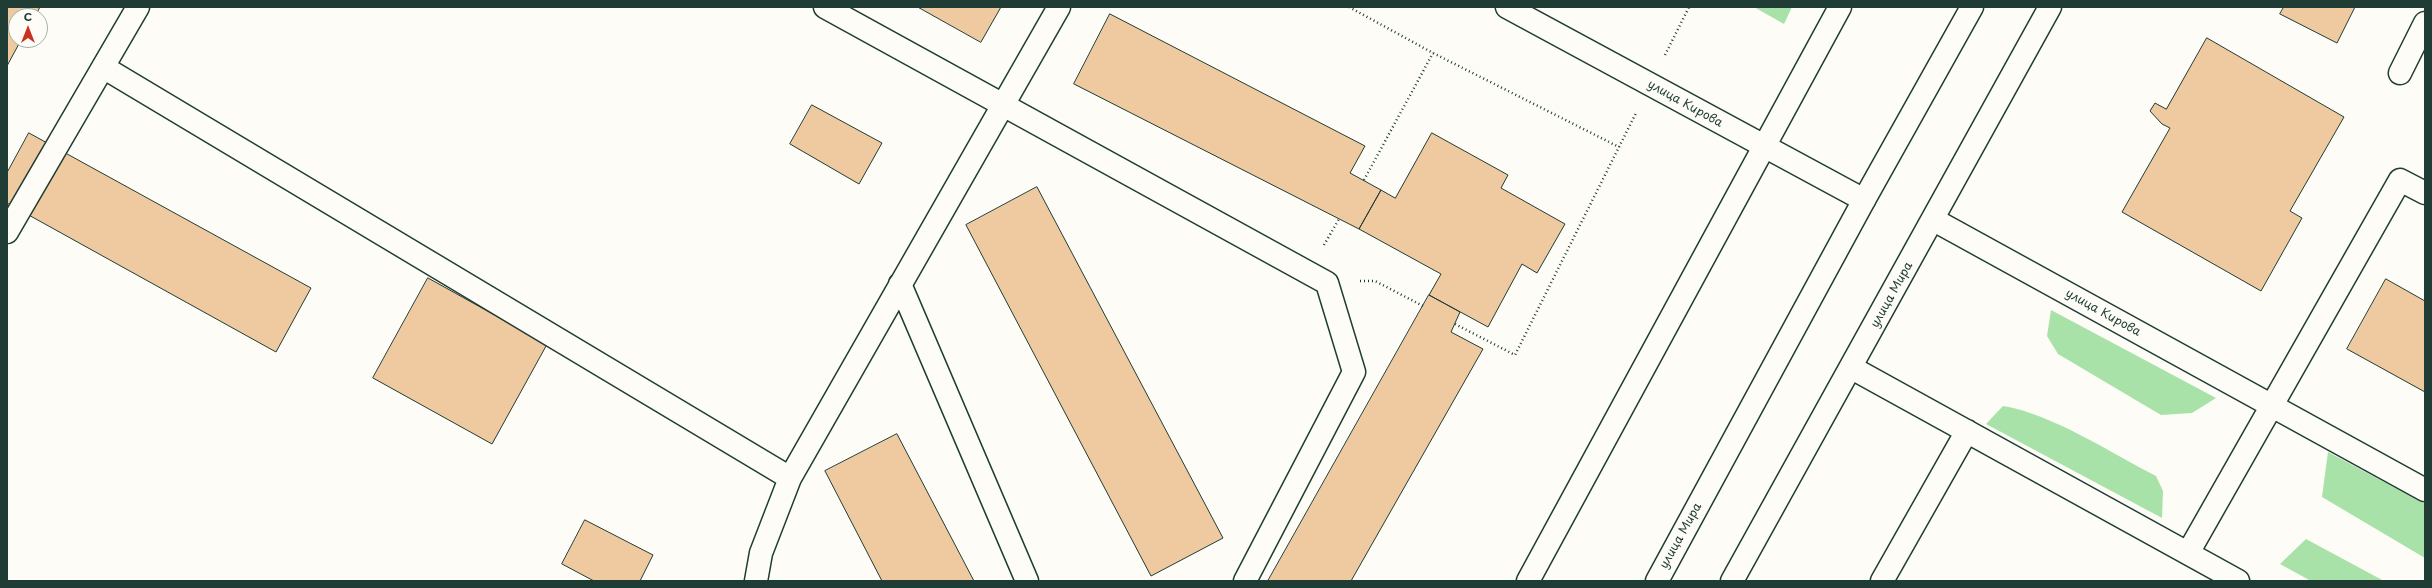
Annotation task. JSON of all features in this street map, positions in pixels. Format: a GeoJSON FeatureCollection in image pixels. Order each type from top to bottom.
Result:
{"type":"FeatureCollection","features":[{"type":"Feature","properties":{"kind":"street"},"geometry":{"type":"LineString","coordinates":[[7,232],[138,7]]}},
{"type":"Feature","properties":{"kind":"street"},"geometry":{"type":"LineString","coordinates":[[825,7],[1327,283],[1354,372],[1245,581]]}},
{"type":"Feature","properties":{"kind":"street"},"geometry":{"type":"LineString","coordinates":[[756,581],[761,554],[790,478],[1059,7]]}},
{"type":"Feature","properties":{"kind":"street","name":"улица Кирова"},"geometry":{"type":"LineString","coordinates":[[1507,7],[1864,200]]}},
{"type":"Feature","properties":{"kind":"street"},"geometry":{"type":"LineString","coordinates":[[1528,581],[1840,7]]}},
{"type":"Feature","properties":{"kind":"street","name":"улица Мира"},"geometry":{"type":"LineString","coordinates":[[1657,581],[1864,200],[1972,7]]}},
{"type":"Feature","properties":{"kind":"street","name":"улица Мира"},"geometry":{"type":"LineString","coordinates":[[1732,581],[1934,220],[2050,7]]}},
{"type":"Feature","properties":{"kind":"street"},"geometry":{"type":"LineString","coordinates":[[2400,73],[2425,23]]}},
{"type":"Feature","properties":{"kind":"street"},"geometry":{"type":"LineString","coordinates":[[103,67],[790,478]]}},
{"type":"Feature","properties":{"kind":"street"},"geometry":{"type":"LineString","coordinates":[[2188,554],[2400,180],[2425,193]]}},
{"type":"Feature","properties":{"kind":"street","name":"улица Кирова"},"geometry":{"type":"LineString","coordinates":[[1934,220],[2425,490]]}},
{"type":"Feature","properties":{"kind":"street"},"geometry":{"type":"LineString","coordinates":[[900,284],[1027,581]]}},
{"type":"Feature","properties":{"kind":"street"},"geometry":{"type":"LineString","coordinates":[[1852,368],[2238,581]]}},
{"type":"Feature","properties":{"kind":"street"},"geometry":{"type":"LineString","coordinates":[[1882,581],[1967,431]]}},
{"type":"Feature","properties":{"kind":"path"},"geometry":{"type":"LineString","coordinates":[[1348,7],[1433,53],[1619,147]]}},
{"type":"Feature","properties":{"kind":"path"},"geometry":{"type":"LineString","coordinates":[[1455,324],[1515,355],[1689,7]]}},
{"type":"Feature","properties":{"kind":"path"},"geometry":{"type":"LineString","coordinates":[[1364,180],[1433,53]]}},
{"type":"Feature","properties":{"kind":"path"},"geometry":{"type":"LineString","coordinates":[[1327,283],[1375,281],[1423,306]]}},
{"type":"Feature","properties":{"kind":"green space"},"geometry":{"type":"Polygon","coordinates":[[[1754,7],[1792,7],[1784,24],[1754,7]]]}},
{"type":"Feature","properties":{"kind":"green space"},"geometry":{"type":"Polygon","coordinates":[[[2051,310],[2216,398],[2192,413],[2161,415],[2058,354],[2047,336],[2051,310]]]}},
{"type":"Feature","properties":{"kind":"green space"},"geometry":{"type":"Polygon","coordinates":[[[2003,406],[2022,410],[2041,417],[2081,435],[2156,476],[2163,491],[2162,518],[1986,424],[2003,406]]]}},
{"type":"Feature","properties":{"kind":"green space"},"geometry":{"type":"Polygon","coordinates":[[[2328,452],[2425,504],[2425,558],[2322,497],[2328,452]]]}},
{"type":"Feature","properties":{"kind":"green space"},"geometry":{"type":"Polygon","coordinates":[[[2306,539],[2384,581],[2311,581],[2280,564],[2306,539]]]}},
{"type":"Feature","properties":{"kind":"building"},"geometry":{"type":"Polygon","coordinates":[[[7,7],[40,7],[8,8],[8,48],[17,48],[7,66],[7,7]]]}},
{"type":"Feature","properties":{"kind":"building"},"geometry":{"type":"Polygon","coordinates":[[[918,7],[1001,7],[981,42],[918,7]]]}},
{"type":"Feature","properties":{"kind":"building"},"geometry":{"type":"Polygon","coordinates":[[[2284,7],[2355,7],[2337,43],[2280,14],[2284,7]]]}},
{"type":"Feature","properties":{"kind":"building"},"geometry":{"type":"Polygon","coordinates":[[[1110,14],[1365,146],[1350,173],[1381,190],[1359,229],[1074,84],[1110,14]]]}},
{"type":"Feature","properties":{"kind":"building"},"geometry":{"type":"Polygon","coordinates":[[[2207,38],[2344,117],[2290,211],[2302,218],[2261,291],[2122,212],[2170,128],[2162,124],[2150,111],[2155,103],[2166,109],[2207,38]]]}},
{"type":"Feature","properties":{"kind":"building"},"geometry":{"type":"Polygon","coordinates":[[[812,105],[882,143],[859,184],[790,144],[812,105]]]}},
{"type":"Feature","properties":{"kind":"building"},"geometry":{"type":"Polygon","coordinates":[[[29,133],[311,288],[276,352],[7,203],[7,173],[29,133]]]}},
{"type":"Feature","properties":{"kind":"building"},"geometry":{"type":"Polygon","coordinates":[[[1432,133],[1508,175],[1501,188],[1565,224],[1537,273],[1522,264],[1488,327],[1429,295],[1441,274],[1359,229],[1381,190],[1395,198],[1432,133]]]}},
{"type":"Feature","properties":{"kind":"building"},"geometry":{"type":"Polygon","coordinates":[[[1037,187],[1223,538],[1151,576],[966,225],[1037,187]]]}},
{"type":"Feature","properties":{"kind":"building"},"geometry":{"type":"Polygon","coordinates":[[[428,278],[500,318],[509,302],[556,328],[492,444],[373,378],[428,278]]]}},
{"type":"Feature","properties":{"kind":"building"},"geometry":{"type":"Polygon","coordinates":[[[2386,279],[2425,301],[2425,392],[2347,349],[2386,279]]]}},
{"type":"Feature","properties":{"kind":"building"},"geometry":{"type":"Polygon","coordinates":[[[1429,295],[1460,312],[1451,332],[1483,349],[1351,581],[1268,581],[1429,295]]]}},
{"type":"Feature","properties":{"kind":"building"},"geometry":{"type":"Polygon","coordinates":[[[897,434],[974,581],[882,581],[825,471],[897,434]]]}},
{"type":"Feature","properties":{"kind":"building"},"geometry":{"type":"Polygon","coordinates":[[[585,520],[653,555],[640,581],[594,581],[562,564],[585,520]]]}}]}
